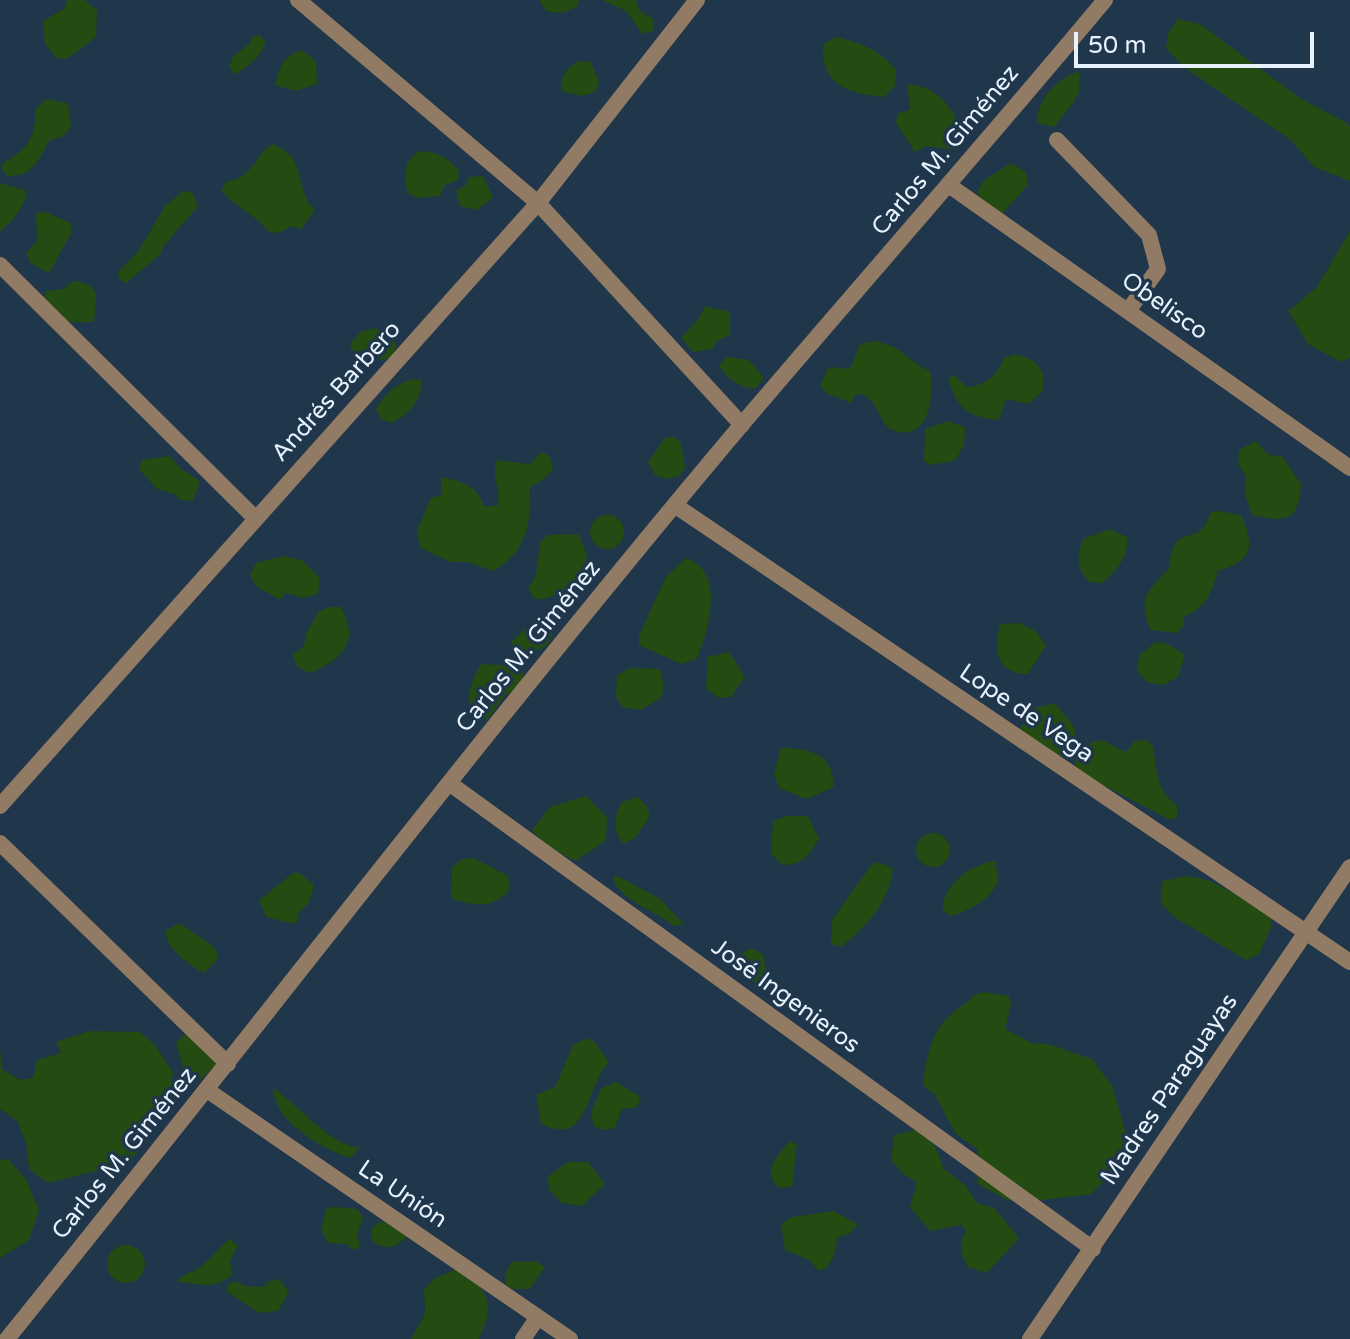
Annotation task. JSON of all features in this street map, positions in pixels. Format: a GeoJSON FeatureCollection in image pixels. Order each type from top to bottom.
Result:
{"type":"FeatureCollection","features":[{"type":"Feature","properties":{"kind":"street"},"geometry":{"type":"LineString","coordinates":[[298,0],[538,203],[742,425]]}},
{"type":"Feature","properties":{"kind":"street","name":"Andrés Barbero"},"geometry":{"type":"LineString","coordinates":[[0,806],[538,203],[697,0]]}},
{"type":"Feature","properties":{"kind":"street","name":"Carlos M. Giménez"},"geometry":{"type":"LineString","coordinates":[[7,1339],[449,783],[742,425],[950,186],[1105,0]]}},
{"type":"Feature","properties":{"kind":"street"},"geometry":{"type":"LineString","coordinates":[[1057,140],[1149,235],[1158,269],[1128,311]]}},
{"type":"Feature","properties":{"kind":"street","name":"Obelisco"},"geometry":{"type":"LineString","coordinates":[[950,186],[1350,468]]}},
{"type":"Feature","properties":{"kind":"street"},"geometry":{"type":"LineString","coordinates":[[0,265],[256,519]]}},
{"type":"Feature","properties":{"kind":"street","name":"Lope de Vega"},"geometry":{"type":"LineString","coordinates":[[676,506],[1350,962]]}},
{"type":"Feature","properties":{"kind":"street","name":"José Ingenieros"},"geometry":{"type":"LineString","coordinates":[[449,783],[1093,1249]]}},
{"type":"Feature","properties":{"kind":"street"},"geometry":{"type":"LineString","coordinates":[[0,843],[228,1064]]}},
{"type":"Feature","properties":{"kind":"street","name":"Madres Paraguayas"},"geometry":{"type":"LineString","coordinates":[[1030,1339],[1350,867]]}},
{"type":"Feature","properties":{"kind":"street","name":"La Unión"},"geometry":{"type":"LineString","coordinates":[[207,1090],[570,1339]]}},
{"type":"Feature","properties":{"kind":"street"},"geometry":{"type":"LineString","coordinates":[[523,1339],[538,1317]]}},
{"type":"Feature","properties":{"kind":"green space"},"geometry":{"type":"Polygon","coordinates":[[[67,0],[85,0],[97,10],[96,37],[67,59],[56,58],[45,44],[43,21],[65,8],[67,0]]]}},
{"type":"Feature","properties":{"kind":"green space"},"geometry":{"type":"Polygon","coordinates":[[[539,0],[579,0],[577,7],[562,13],[546,11],[539,0]]]}},
{"type":"Feature","properties":{"kind":"green space"},"geometry":{"type":"Polygon","coordinates":[[[602,0],[636,0],[639,10],[653,19],[653,31],[642,34],[626,11],[602,0]]]}},
{"type":"Feature","properties":{"kind":"green space"},"geometry":{"type":"Polygon","coordinates":[[[1178,19],[1200,24],[1301,99],[1347,123],[1350,127],[1350,181],[1314,167],[1291,140],[1185,68],[1166,48],[1168,34],[1178,19]]]}},
{"type":"Feature","properties":{"kind":"green space"},"geometry":{"type":"Polygon","coordinates":[[[260,35],[266,42],[261,52],[234,75],[229,66],[233,57],[250,43],[252,37],[260,35]]]}},
{"type":"Feature","properties":{"kind":"green space"},"geometry":{"type":"Polygon","coordinates":[[[837,37],[870,48],[896,70],[895,86],[884,97],[848,90],[832,79],[827,70],[823,44],[837,37]]]}},
{"type":"Feature","properties":{"kind":"green space"},"geometry":{"type":"Polygon","coordinates":[[[302,50],[316,61],[317,84],[296,91],[275,85],[283,63],[290,55],[302,50]]]}},
{"type":"Feature","properties":{"kind":"green space"},"geometry":{"type":"Polygon","coordinates":[[[579,61],[591,62],[599,82],[596,92],[580,96],[562,91],[565,73],[579,61]]]}},
{"type":"Feature","properties":{"kind":"green space"},"geometry":{"type":"Polygon","coordinates":[[[1079,71],[1077,96],[1055,127],[1037,123],[1044,98],[1063,79],[1079,71]]]}},
{"type":"Feature","properties":{"kind":"green space"},"geometry":{"type":"Polygon","coordinates":[[[907,84],[929,90],[946,103],[958,122],[966,144],[957,150],[926,146],[915,152],[896,123],[898,113],[910,110],[907,84]]]}},
{"type":"Feature","properties":{"kind":"green space"},"geometry":{"type":"Polygon","coordinates":[[[45,99],[68,103],[71,127],[64,136],[50,140],[30,170],[8,176],[2,170],[2,164],[18,153],[32,136],[35,110],[45,99]]]}},
{"type":"Feature","properties":{"kind":"green space"},"geometry":{"type":"Polygon","coordinates":[[[272,144],[292,157],[304,192],[315,210],[301,229],[292,226],[278,233],[269,232],[221,190],[227,181],[247,172],[272,144]]]}},
{"type":"Feature","properties":{"kind":"green space"},"geometry":{"type":"Polygon","coordinates":[[[418,151],[441,156],[459,171],[458,180],[445,185],[440,196],[417,198],[408,193],[405,183],[407,162],[418,151]]]}},
{"type":"Feature","properties":{"kind":"green space"},"geometry":{"type":"Polygon","coordinates":[[[1011,163],[1026,172],[1028,185],[1001,215],[982,205],[977,192],[983,181],[1011,163]]]}},
{"type":"Feature","properties":{"kind":"green space"},"geometry":{"type":"Polygon","coordinates":[[[483,176],[493,197],[477,210],[460,206],[456,191],[466,185],[469,177],[483,176]]]}},
{"type":"Feature","properties":{"kind":"green space"},"geometry":{"type":"Polygon","coordinates":[[[0,183],[27,191],[20,209],[0,232],[0,183]]]}},
{"type":"Feature","properties":{"kind":"green space"},"geometry":{"type":"Polygon","coordinates":[[[183,191],[192,192],[198,206],[163,247],[161,254],[126,283],[119,279],[118,272],[137,253],[165,206],[183,191]]]}},
{"type":"Feature","properties":{"kind":"green space"},"geometry":{"type":"Polygon","coordinates":[[[45,212],[71,223],[72,232],[49,273],[30,263],[26,253],[37,241],[36,213],[45,212]]]}},
{"type":"Feature","properties":{"kind":"green space"},"geometry":{"type":"Polygon","coordinates":[[[1350,231],[1350,358],[1341,362],[1308,344],[1288,311],[1317,287],[1350,231]]]}},
{"type":"Feature","properties":{"kind":"green space"},"geometry":{"type":"Polygon","coordinates":[[[73,281],[89,285],[96,294],[94,322],[65,322],[44,310],[46,291],[63,289],[73,281]]]}},
{"type":"Feature","properties":{"kind":"green space"},"geometry":{"type":"Polygon","coordinates":[[[705,306],[730,312],[730,335],[717,341],[712,349],[693,352],[681,338],[705,306]]]}},
{"type":"Feature","properties":{"kind":"green space"},"geometry":{"type":"Polygon","coordinates":[[[374,328],[390,334],[396,344],[394,357],[381,360],[352,350],[350,344],[360,332],[374,328]]]}},
{"type":"Feature","properties":{"kind":"green space"},"geometry":{"type":"Polygon","coordinates":[[[876,341],[893,347],[930,371],[928,413],[916,429],[895,431],[884,423],[874,404],[863,395],[855,394],[852,403],[828,394],[820,386],[829,367],[850,369],[860,344],[876,341]]]}},
{"type":"Feature","properties":{"kind":"green space"},"geometry":{"type":"Polygon","coordinates":[[[1016,354],[1038,366],[1043,376],[1043,391],[1028,404],[1006,399],[999,420],[980,417],[966,410],[956,399],[948,380],[953,375],[968,387],[981,384],[995,374],[1004,358],[1016,354]]]}},
{"type":"Feature","properties":{"kind":"green space"},"geometry":{"type":"Polygon","coordinates":[[[727,357],[749,360],[764,378],[755,389],[739,384],[719,366],[727,357]]]}},
{"type":"Feature","properties":{"kind":"green space"},"geometry":{"type":"Polygon","coordinates":[[[413,379],[422,380],[413,406],[392,423],[381,419],[376,409],[384,398],[396,387],[413,379]]]}},
{"type":"Feature","properties":{"kind":"green space"},"geometry":{"type":"Polygon","coordinates":[[[948,421],[965,427],[964,445],[955,461],[930,465],[924,461],[925,429],[948,421]]]}},
{"type":"Feature","properties":{"kind":"green space"},"geometry":{"type":"Polygon","coordinates":[[[673,436],[681,443],[685,468],[679,476],[667,479],[655,475],[648,462],[664,439],[673,436]]]}},
{"type":"Feature","properties":{"kind":"green space"},"geometry":{"type":"Polygon","coordinates":[[[1256,441],[1269,455],[1282,456],[1301,484],[1297,506],[1288,517],[1274,519],[1252,515],[1245,494],[1246,476],[1238,465],[1239,450],[1256,441]]]}},
{"type":"Feature","properties":{"kind":"green space"},"geometry":{"type":"Polygon","coordinates":[[[541,452],[550,456],[553,469],[547,477],[529,488],[530,513],[524,537],[503,564],[492,571],[468,562],[451,562],[420,548],[417,530],[431,498],[441,495],[441,477],[467,485],[477,493],[484,506],[497,506],[497,460],[530,464],[541,452]]]}},
{"type":"Feature","properties":{"kind":"green space"},"geometry":{"type":"Polygon","coordinates":[[[170,456],[180,468],[200,481],[193,501],[179,500],[175,494],[157,489],[139,469],[142,460],[170,456]]]}},
{"type":"Feature","properties":{"kind":"green space"},"geometry":{"type":"Polygon","coordinates":[[[1211,512],[1242,516],[1249,545],[1245,557],[1218,571],[1207,599],[1184,617],[1184,625],[1177,633],[1150,630],[1145,601],[1150,589],[1169,568],[1176,543],[1199,531],[1211,512]]]}},
{"type":"Feature","properties":{"kind":"green space"},"geometry":{"type":"Polygon","coordinates":[[[607,515],[619,520],[624,532],[619,544],[607,549],[595,544],[590,532],[595,520],[607,515]]]}},
{"type":"Feature","properties":{"kind":"green space"},"geometry":{"type":"Polygon","coordinates":[[[1110,529],[1127,537],[1124,557],[1102,583],[1090,582],[1079,562],[1083,539],[1110,529]]]}},
{"type":"Feature","properties":{"kind":"green space"},"geometry":{"type":"Polygon","coordinates":[[[579,534],[587,556],[583,589],[568,589],[547,598],[535,599],[528,589],[536,575],[540,543],[547,535],[579,534]]]}},
{"type":"Feature","properties":{"kind":"green space"},"geometry":{"type":"Polygon","coordinates":[[[283,556],[302,560],[320,578],[318,594],[303,598],[286,593],[280,600],[256,586],[250,575],[256,563],[283,556]]]}},
{"type":"Feature","properties":{"kind":"green space"},"geometry":{"type":"Polygon","coordinates":[[[686,558],[698,565],[706,575],[711,602],[706,633],[697,659],[681,664],[639,645],[639,635],[666,577],[686,558]]]}},
{"type":"Feature","properties":{"kind":"green space"},"geometry":{"type":"Polygon","coordinates":[[[341,607],[347,619],[349,639],[340,655],[310,673],[298,666],[293,654],[304,646],[306,634],[319,611],[341,607]]]}},
{"type":"Feature","properties":{"kind":"green space"},"geometry":{"type":"Polygon","coordinates":[[[538,623],[553,631],[548,643],[541,649],[518,652],[510,643],[528,626],[538,623]]]}},
{"type":"Feature","properties":{"kind":"green space"},"geometry":{"type":"Polygon","coordinates":[[[1019,623],[1036,631],[1046,646],[1028,674],[1009,670],[999,659],[997,651],[1000,624],[1019,623]]]}},
{"type":"Feature","properties":{"kind":"green space"},"geometry":{"type":"Polygon","coordinates":[[[1156,642],[1168,644],[1185,655],[1178,677],[1163,685],[1147,682],[1137,671],[1139,655],[1156,642]]]}},
{"type":"Feature","properties":{"kind":"green space"},"geometry":{"type":"Polygon","coordinates":[[[729,652],[745,677],[731,697],[719,698],[706,689],[708,657],[729,652]]]}},
{"type":"Feature","properties":{"kind":"green space"},"geometry":{"type":"Polygon","coordinates":[[[481,664],[514,666],[524,673],[518,690],[506,694],[488,719],[479,716],[470,705],[470,688],[481,664]]]}},
{"type":"Feature","properties":{"kind":"green space"},"geometry":{"type":"Polygon","coordinates":[[[629,668],[660,669],[664,685],[662,697],[641,710],[622,707],[616,697],[617,676],[629,668]]]}},
{"type":"Feature","properties":{"kind":"green space"},"geometry":{"type":"Polygon","coordinates":[[[1056,704],[1074,727],[1077,743],[1060,757],[1018,744],[1028,714],[1039,707],[1056,704]]]}},
{"type":"Feature","properties":{"kind":"green space"},"geometry":{"type":"Polygon","coordinates":[[[1102,740],[1126,752],[1135,741],[1146,740],[1153,746],[1158,778],[1165,793],[1177,805],[1177,817],[1170,820],[1109,788],[1074,774],[1080,751],[1102,740]]]}},
{"type":"Feature","properties":{"kind":"green space"},"geometry":{"type":"Polygon","coordinates":[[[781,748],[811,752],[825,760],[833,776],[834,787],[806,799],[779,788],[774,774],[781,748]]]}},
{"type":"Feature","properties":{"kind":"green space"},"geometry":{"type":"Polygon","coordinates":[[[586,796],[607,817],[606,840],[576,861],[547,847],[532,830],[550,807],[586,796]]]}},
{"type":"Feature","properties":{"kind":"green space"},"geometry":{"type":"Polygon","coordinates":[[[637,797],[647,806],[650,816],[636,837],[623,844],[616,829],[617,813],[622,802],[637,797]]]}},
{"type":"Feature","properties":{"kind":"green space"},"geometry":{"type":"Polygon","coordinates":[[[787,816],[808,816],[819,839],[805,858],[782,865],[771,854],[773,821],[787,816]]]}},
{"type":"Feature","properties":{"kind":"green space"},"geometry":{"type":"Polygon","coordinates":[[[933,833],[945,838],[950,850],[945,862],[933,867],[921,862],[916,850],[921,838],[933,833]]]}},
{"type":"Feature","properties":{"kind":"green space"},"geometry":{"type":"Polygon","coordinates":[[[474,858],[508,876],[510,889],[498,900],[475,904],[451,898],[452,867],[462,859],[474,858]]]}},
{"type":"Feature","properties":{"kind":"green space"},"geometry":{"type":"Polygon","coordinates":[[[996,861],[997,882],[989,896],[958,914],[951,916],[943,911],[947,893],[959,877],[977,866],[996,861]]]}},
{"type":"Feature","properties":{"kind":"green space"},"geometry":{"type":"Polygon","coordinates":[[[878,862],[893,868],[882,903],[868,922],[841,947],[831,944],[832,920],[872,864],[878,862]]]}},
{"type":"Feature","properties":{"kind":"green space"},"geometry":{"type":"Polygon","coordinates":[[[293,873],[300,873],[314,885],[309,903],[297,914],[299,919],[294,924],[266,917],[259,900],[293,873]]]}},
{"type":"Feature","properties":{"kind":"green space"},"geometry":{"type":"Polygon","coordinates":[[[615,875],[659,898],[684,924],[674,926],[633,901],[613,880],[615,875]]]}},
{"type":"Feature","properties":{"kind":"green space"},"geometry":{"type":"Polygon","coordinates":[[[1187,876],[1208,880],[1273,914],[1271,928],[1259,954],[1246,960],[1174,917],[1161,903],[1162,881],[1187,876]]]}},
{"type":"Feature","properties":{"kind":"green space"},"geometry":{"type":"Polygon","coordinates":[[[179,923],[212,945],[218,954],[216,961],[204,973],[185,961],[167,938],[165,931],[179,923]]]}},
{"type":"Feature","properties":{"kind":"green space"},"geometry":{"type":"Polygon","coordinates":[[[751,948],[763,954],[768,981],[762,987],[742,976],[733,964],[733,958],[751,948]]]}},
{"type":"Feature","properties":{"kind":"green space"},"geometry":{"type":"Polygon","coordinates":[[[984,992],[1009,996],[1011,1005],[1005,1029],[1032,1043],[1048,1044],[1092,1059],[1112,1086],[1130,1147],[1118,1167],[1091,1194],[1024,1202],[1007,1200],[978,1184],[978,1150],[955,1133],[935,1095],[923,1085],[928,1054],[940,1027],[973,995],[984,992]]]}},
{"type":"Feature","properties":{"kind":"green space"},"geometry":{"type":"Polygon","coordinates":[[[90,1031],[140,1032],[156,1046],[173,1072],[169,1107],[143,1147],[126,1163],[48,1183],[29,1169],[26,1142],[17,1121],[0,1109],[0,1049],[2,1069],[20,1080],[33,1078],[37,1060],[61,1053],[56,1042],[90,1031]]]}},
{"type":"Feature","properties":{"kind":"green space"},"geometry":{"type":"Polygon","coordinates":[[[186,1033],[209,1033],[221,1060],[201,1079],[192,1080],[183,1069],[176,1042],[186,1033]]]}},
{"type":"Feature","properties":{"kind":"green space"},"geometry":{"type":"Polygon","coordinates":[[[587,1038],[595,1042],[609,1062],[584,1112],[569,1128],[557,1129],[541,1124],[536,1095],[555,1087],[573,1045],[587,1038]]]}},
{"type":"Feature","properties":{"kind":"green space"},"geometry":{"type":"Polygon","coordinates":[[[616,1082],[641,1097],[637,1107],[622,1109],[615,1128],[603,1130],[594,1126],[591,1112],[601,1088],[616,1082]]]}},
{"type":"Feature","properties":{"kind":"green space"},"geometry":{"type":"Polygon","coordinates":[[[273,1088],[325,1132],[360,1148],[350,1158],[326,1148],[301,1132],[281,1112],[273,1088]]]}},
{"type":"Feature","properties":{"kind":"green space"},"geometry":{"type":"Polygon","coordinates":[[[915,1130],[934,1144],[943,1168],[965,1185],[977,1203],[994,1208],[1019,1238],[987,1273],[968,1267],[961,1244],[966,1231],[961,1225],[930,1231],[910,1207],[917,1182],[903,1174],[891,1160],[894,1135],[915,1130]]]}},
{"type":"Feature","properties":{"kind":"green space"},"geometry":{"type":"Polygon","coordinates":[[[789,1141],[797,1144],[792,1187],[779,1188],[771,1176],[771,1170],[789,1141]]]}},
{"type":"Feature","properties":{"kind":"green space"},"geometry":{"type":"Polygon","coordinates":[[[8,1159],[26,1179],[39,1210],[29,1240],[0,1258],[0,1160],[8,1159]]]}},
{"type":"Feature","properties":{"kind":"green space"},"geometry":{"type":"Polygon","coordinates":[[[568,1162],[588,1162],[605,1184],[582,1206],[562,1203],[549,1190],[548,1176],[568,1162]]]}},
{"type":"Feature","properties":{"kind":"green space"},"geometry":{"type":"Polygon","coordinates":[[[327,1208],[357,1209],[363,1217],[357,1236],[361,1247],[353,1250],[347,1244],[327,1243],[321,1228],[327,1208]]]}},
{"type":"Feature","properties":{"kind":"green space"},"geometry":{"type":"Polygon","coordinates":[[[833,1211],[858,1224],[849,1234],[838,1237],[828,1266],[819,1271],[809,1260],[785,1250],[781,1224],[792,1217],[833,1211]]]}},
{"type":"Feature","properties":{"kind":"green space"},"geometry":{"type":"Polygon","coordinates":[[[402,1218],[412,1231],[403,1240],[390,1247],[373,1242],[370,1231],[377,1223],[402,1218]]]}},
{"type":"Feature","properties":{"kind":"green space"},"geometry":{"type":"Polygon","coordinates":[[[230,1239],[238,1246],[230,1261],[232,1275],[212,1285],[177,1282],[204,1264],[230,1239]]]}},
{"type":"Feature","properties":{"kind":"green space"},"geometry":{"type":"Polygon","coordinates":[[[126,1245],[140,1250],[145,1264],[140,1278],[126,1283],[112,1278],[107,1264],[112,1250],[126,1245]]]}},
{"type":"Feature","properties":{"kind":"green space"},"geometry":{"type":"Polygon","coordinates":[[[536,1261],[545,1267],[530,1289],[512,1289],[506,1285],[505,1274],[512,1262],[536,1261]]]}},
{"type":"Feature","properties":{"kind":"green space"},"geometry":{"type":"Polygon","coordinates":[[[456,1269],[466,1278],[474,1279],[487,1301],[488,1314],[479,1339],[411,1339],[425,1314],[424,1289],[434,1279],[456,1269]]]}},
{"type":"Feature","properties":{"kind":"green space"},"geometry":{"type":"Polygon","coordinates":[[[279,1279],[289,1292],[278,1311],[259,1313],[226,1291],[228,1284],[235,1281],[245,1286],[263,1287],[269,1281],[279,1279]]]}}]}
